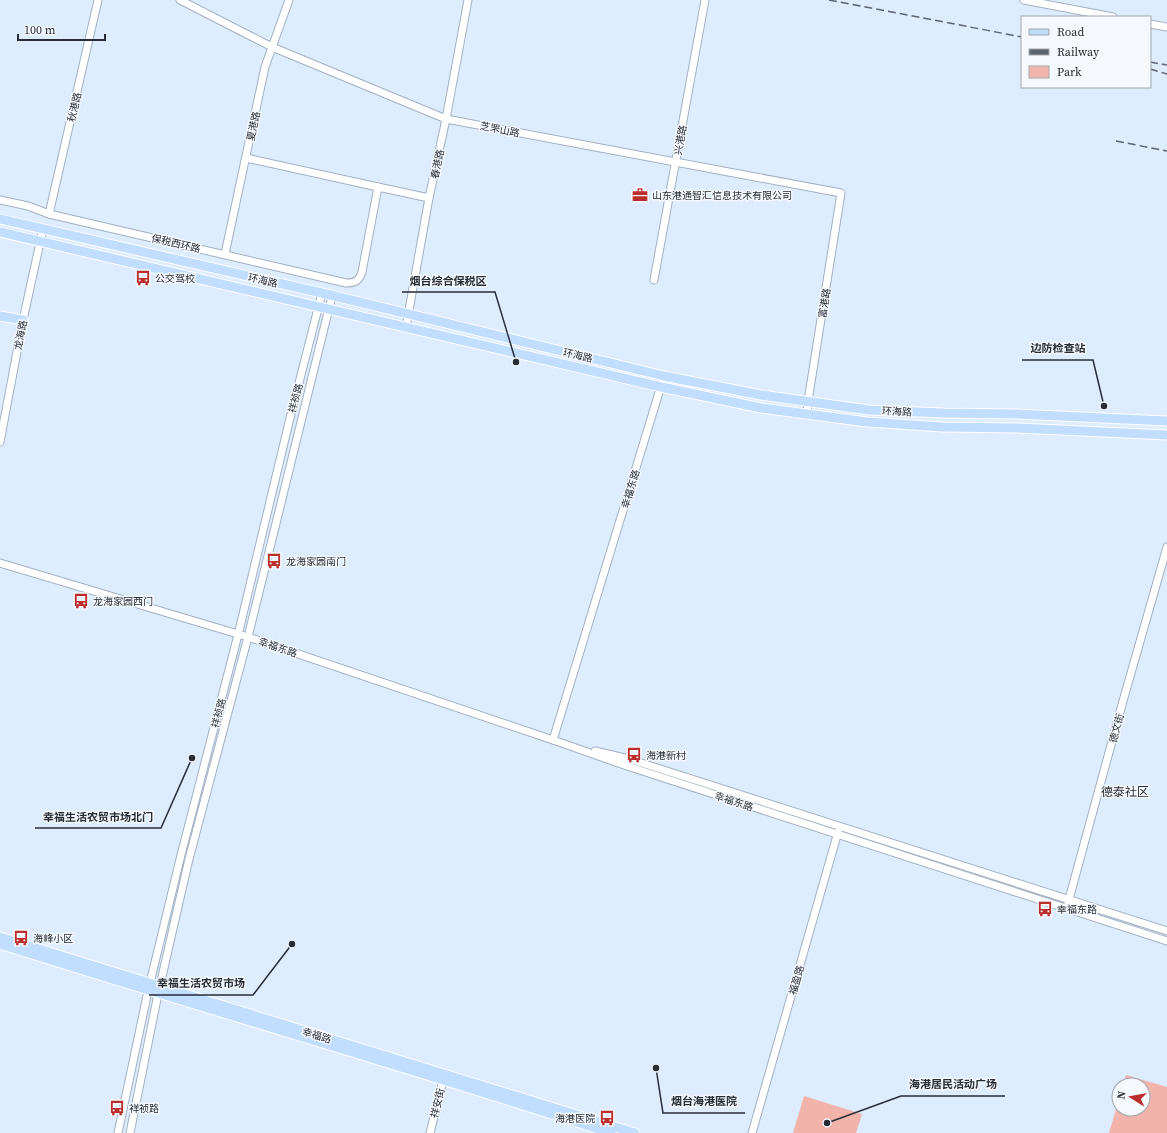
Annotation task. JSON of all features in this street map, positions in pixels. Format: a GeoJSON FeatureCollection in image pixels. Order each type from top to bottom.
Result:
{"type":"FeatureCollection","features":[{"type":"Feature","properties":{"kind":"main road","name":"环海路"},"geometry":{"type":"LineString","coordinates":[[0,219],[332,296],[664,376],[761,395],[869,410],[1016,414],[1167,421]]}},
{"type":"Feature","properties":{"kind":"main road","name":"环海路"},"geometry":{"type":"LineString","coordinates":[[0,232],[661,387],[761,408],[867,422],[927,426],[1167,434]]}},
{"type":"Feature","properties":{"kind":"main road"},"geometry":{"type":"LineString","coordinates":[[0,316],[23,320]]}},
{"type":"Feature","properties":{"kind":"main road","name":"幸福路"},"geometry":{"type":"LineString","coordinates":[[0,936],[149,987]]}},
{"type":"Feature","properties":{"kind":"main road","name":"幸福路"},"geometry":{"type":"LineString","coordinates":[[0,944],[149,987],[635,1133]]}},
{"type":"Feature","properties":{"kind":"main road","name":"幸福路"},"geometry":{"type":"LineString","coordinates":[[444,1076],[610,1133]]}},
{"type":"Feature","properties":{"kind":"street","name":"秋港路"},"geometry":{"type":"LineString","coordinates":[[50,214],[98,0]]}},
{"type":"Feature","properties":{"kind":"street","name":"芝罘山路"},"geometry":{"type":"LineString","coordinates":[[180,0],[272,47],[446,119],[841,192]]}},
{"type":"Feature","properties":{"kind":"street","name":"夏港路"},"geometry":{"type":"LineString","coordinates":[[225,254],[266,67],[289,0]]}},
{"type":"Feature","properties":{"kind":"street","name":"春港路"},"geometry":{"type":"LineString","coordinates":[[406,328],[429,198],[446,119],[468,0]]}},
{"type":"Feature","properties":{"kind":"street","name":"兴港路"},"geometry":{"type":"LineString","coordinates":[[654,280],[705,0]]}},
{"type":"Feature","properties":{"kind":"street"},"geometry":{"type":"LineString","coordinates":[[1024,0],[1108,16]]}},
{"type":"Feature","properties":{"kind":"street"},"geometry":{"type":"LineString","coordinates":[[1151,24],[1167,27]]}},
{"type":"Feature","properties":{"kind":"street"},"geometry":{"type":"LineString","coordinates":[[246,158],[429,198]]}},
{"type":"Feature","properties":{"kind":"street","name":"保税西环路"},"geometry":{"type":"LineString","coordinates":[[0,200],[28,206],[50,214],[346,283],[353,283],[359,279],[362,272],[378,187]]}},
{"type":"Feature","properties":{"kind":"street","name":"富港路"},"geometry":{"type":"LineString","coordinates":[[807,414],[841,192]]}},
{"type":"Feature","properties":{"kind":"street","name":"龙海路"},"geometry":{"type":"LineString","coordinates":[[0,442],[42,229]]}},
{"type":"Feature","properties":{"kind":"street","name":"祥祯路"},"geometry":{"type":"LineString","coordinates":[[118,1133],[149,987],[181,854],[238,635],[290,418],[322,294]]}},
{"type":"Feature","properties":{"kind":"street","name":"祥祯路"},"geometry":{"type":"LineString","coordinates":[[130,1133],[159,990],[189,859],[248,637],[332,296]]}},
{"type":"Feature","properties":{"kind":"street","name":"幸福东路"},"geometry":{"type":"LineString","coordinates":[[554,740],[664,376]]}},
{"type":"Feature","properties":{"kind":"street","name":"德文街"},"geometry":{"type":"LineString","coordinates":[[1067,909],[1123,701],[1167,547]]}},
{"type":"Feature","properties":{"kind":"street","name":"幸福东路"},"geometry":{"type":"LineString","coordinates":[[0,563],[248,637],[554,740],[626,766],[1167,941]]}},
{"type":"Feature","properties":{"kind":"street","name":"幸福东路"},"geometry":{"type":"LineString","coordinates":[[554,740],[629,759],[1167,931]]}},
{"type":"Feature","properties":{"kind":"street","name":"福盈路"},"geometry":{"type":"LineString","coordinates":[[752,1133],[840,826]]}},
{"type":"Feature","properties":{"kind":"street","name":"祥安街"},"geometry":{"type":"LineString","coordinates":[[430,1133],[444,1076]]}},
{"type":"Feature","properties":{"kind":"green space"},"geometry":{"type":"Polygon","coordinates":[[[1151,1082],[1167,1087],[1167,1133],[1109,1133],[1114,1117],[1151,1117],[1151,1082]]]}},
{"type":"Feature","properties":{"kind":"green space"},"geometry":{"type":"Polygon","coordinates":[[[804,1096],[862,1114],[856,1133],[793,1133],[804,1096]]]}},
{"type":"Feature","properties":{"kind":"railway"},"geometry":{"type":"LineString","coordinates":[[829,0],[1021,37]]}},
{"type":"Feature","properties":{"kind":"railway"},"geometry":{"type":"LineString","coordinates":[[1151,62],[1167,65]]}},
{"type":"Feature","properties":{"kind":"railway"},"geometry":{"type":"LineString","coordinates":[[1151,69],[1167,74]]}},
{"type":"Feature","properties":{"kind":"railway"},"geometry":{"type":"LineString","coordinates":[[1116,141],[1167,151]]}},
{"type":"Feature","properties":{"kind":"place","name":"山东港通智汇信息技术有限公司"},"geometry":{"type":"Point","coordinates":[640,195]}},
{"type":"Feature","properties":{"kind":"place","name":"公交驾校"},"geometry":{"type":"Point","coordinates":[143,278]}},
{"type":"Feature","properties":{"kind":"place","name":"烟台综合保税区"},"geometry":{"type":"Point","coordinates":[516,362]}},
{"type":"Feature","properties":{"kind":"place","name":"边防检查站"},"geometry":{"type":"Point","coordinates":[1104,406]}},
{"type":"Feature","properties":{"kind":"place","name":"龙海家园南门"},"geometry":{"type":"Point","coordinates":[274,561]}},
{"type":"Feature","properties":{"kind":"place","name":"龙海家园西门"},"geometry":{"type":"Point","coordinates":[81,601]}},
{"type":"Feature","properties":{"kind":"place","name":"海港新村"},"geometry":{"type":"Point","coordinates":[634,755]}},
{"type":"Feature","properties":{"kind":"place","name":"幸福生活农贸市场北门"},"geometry":{"type":"Point","coordinates":[192,758]}},
{"type":"Feature","properties":{"kind":"place","name":"幸福东路"},"geometry":{"type":"Point","coordinates":[1045,909]}},
{"type":"Feature","properties":{"kind":"place","name":"海峰小区"},"geometry":{"type":"Point","coordinates":[21,938]}},
{"type":"Feature","properties":{"kind":"place","name":"幸福生活农贸市场"},"geometry":{"type":"Point","coordinates":[292,944]}},
{"type":"Feature","properties":{"kind":"place","name":"烟台海港医院"},"geometry":{"type":"Point","coordinates":[656,1068]}},
{"type":"Feature","properties":{"kind":"place","name":"祥祯路"},"geometry":{"type":"Point","coordinates":[117,1108]}},
{"type":"Feature","properties":{"kind":"place","name":"海港医院"},"geometry":{"type":"Point","coordinates":[607,1118]}},
{"type":"Feature","properties":{"kind":"place","name":"海港居民活动广场"},"geometry":{"type":"Point","coordinates":[827,1123]}},
{"type":"Feature","properties":{"kind":"district","name":"德泰社区"},"geometry":{"type":"Point","coordinates":[1125,792]}}]}
